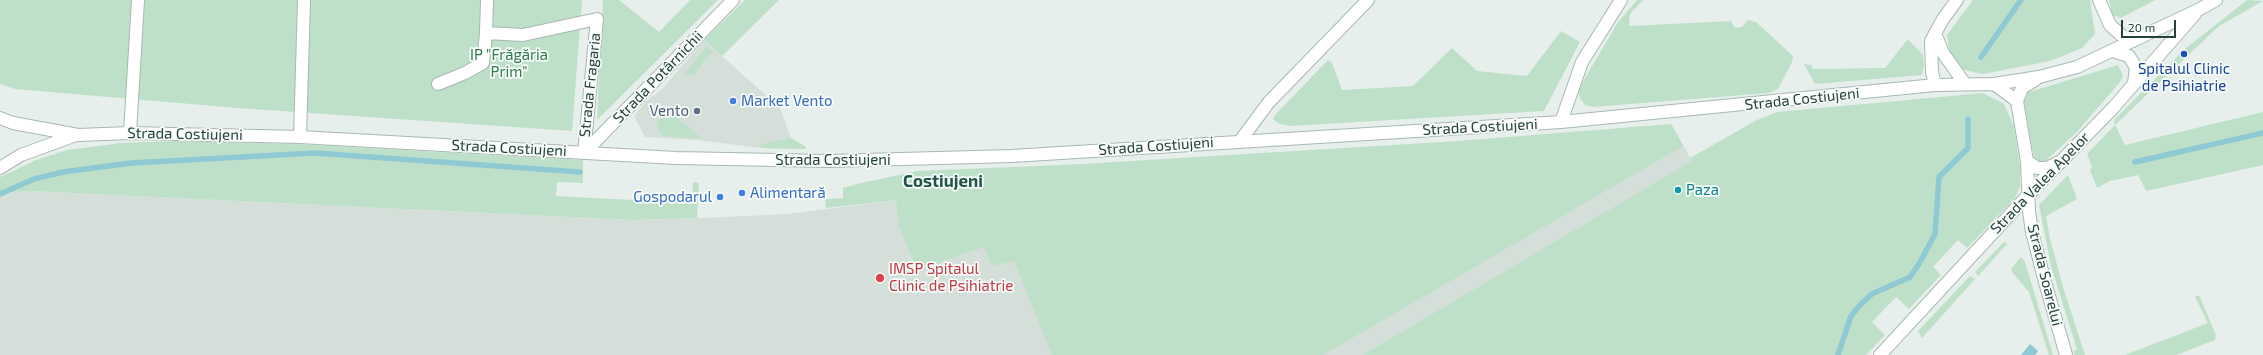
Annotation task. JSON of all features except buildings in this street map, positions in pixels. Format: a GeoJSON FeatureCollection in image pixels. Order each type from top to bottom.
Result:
{"type":"FeatureCollection","features":[{"type":"Feature","properties":{"kind":"street"},"geometry":{"type":"LineString","coordinates":[[130,133],[138,0]]}},
{"type":"Feature","properties":{"kind":"street"},"geometry":{"type":"LineString","coordinates":[[300,136],[304,0]]}},
{"type":"Feature","properties":{"kind":"street"},"geometry":{"type":"LineString","coordinates":[[438,84],[465,73],[483,63],[487,0]]}},
{"type":"Feature","properties":{"kind":"street","name":"Strada Potârnichii"},"geometry":{"type":"LineString","coordinates":[[584,153],[733,0]]}},
{"type":"Feature","properties":{"kind":"street"},"geometry":{"type":"LineString","coordinates":[[1240,141],[1269,102],[1368,0]]}},
{"type":"Feature","properties":{"kind":"street"},"geometry":{"type":"LineString","coordinates":[[1561,122],[1582,62],[1621,0]]}},
{"type":"Feature","properties":{"kind":"street"},"geometry":{"type":"LineString","coordinates":[[1935,85],[1932,72],[1931,42],[1934,33],[1957,0]]}},
{"type":"Feature","properties":{"kind":"street"},"geometry":{"type":"LineString","coordinates":[[2099,0],[2110,25],[2121,35],[2133,41]]}},
{"type":"Feature","properties":{"kind":"street","name":"Strada Costiujeni"},"geometry":{"type":"LineString","coordinates":[[0,118],[13,123],[78,135],[130,133],[300,136],[676,158],[828,161],[1012,156],[1561,122],[1935,85],[1994,84],[2039,77],[2077,66],[2112,51],[2216,0]]}},
{"type":"Feature","properties":{"kind":"street","name":"Strada Valea Apelor"},"geometry":{"type":"LineString","coordinates":[[1880,355],[2134,83],[2198,10]]}},
{"type":"Feature","properties":{"kind":"street","name":"Strada Fragaria"},"geometry":{"type":"LineString","coordinates":[[486,33],[523,35],[597,19],[584,153]]}},
{"type":"Feature","properties":{"kind":"street"},"geometry":{"type":"LineString","coordinates":[[1934,33],[1943,54],[1965,84]]}},
{"type":"Feature","properties":{"kind":"street"},"geometry":{"type":"LineString","coordinates":[[2112,51],[2129,56],[2136,68],[2134,83]]}},
{"type":"Feature","properties":{"kind":"street"},"geometry":{"type":"LineString","coordinates":[[1994,84],[2017,101],[2022,88],[2039,77]]}},
{"type":"Feature","properties":{"kind":"street","name":"Strada Soarelui"},"geometry":{"type":"LineString","coordinates":[[2017,101],[2027,161],[2032,232],[2066,355]]}},
{"type":"Feature","properties":{"kind":"street","name":"Strada Costiujeni"},"geometry":{"type":"LineString","coordinates":[[0,168],[21,155],[78,135]]}},
{"type":"Feature","properties":{"kind":"street"},"geometry":{"type":"LineString","coordinates":[[2027,161],[2037,168],[2047,168],[2061,161]]}},
{"type":"Feature","properties":{"kind":"shaded area"},"geometry":{"type":"Polygon","coordinates":[[[704,40],[780,108],[791,138],[806,147],[806,149],[761,148],[697,140],[645,137],[634,116],[645,102],[662,89],[704,40]]]}},
{"type":"Feature","properties":{"kind":"shaded area","name":"IMSP Spitalul Clinic de Psihiatrie"},"geometry":{"type":"Polygon","coordinates":[[[1672,125],[1692,161],[1777,355],[0,355],[0,198],[11,192],[31,191],[633,220],[702,218],[788,214],[896,200],[1672,125]]]}},
{"type":"Feature","properties":{"kind":"green space","name":"IP \"Frăgăria Prim\""},"geometry":{"type":"Polygon","coordinates":[[[0,0],[582,0],[572,131],[237,108],[15,89],[0,84],[0,0]]]}},
{"type":"Feature","properties":{"kind":"green space"},"geometry":{"type":"Polygon","coordinates":[[[603,0],[619,0],[659,32],[690,0],[718,0],[597,120],[603,0]]]}},
{"type":"Feature","properties":{"kind":"green space"},"geometry":{"type":"Polygon","coordinates":[[[745,0],[779,0],[722,56],[704,40],[745,0]]]}},
{"type":"Feature","properties":{"kind":"green space"},"geometry":{"type":"Polygon","coordinates":[[[1637,0],[1643,0],[1630,14],[1629,26],[1731,21],[1735,28],[1742,27],[1748,20],[1756,22],[1793,56],[1792,62],[1778,89],[1769,93],[1593,107],[1585,105],[1580,98],[1578,90],[1618,22],[1637,0]]]}},
{"type":"Feature","properties":{"kind":"green space"},"geometry":{"type":"Polygon","coordinates":[[[1973,0],[2090,0],[2095,34],[2082,48],[2050,61],[1983,74],[1964,70],[1950,56],[1947,35],[1973,0]]]}},
{"type":"Feature","properties":{"kind":"green space"},"geometry":{"type":"Polygon","coordinates":[[[2109,0],[2155,0],[2121,18],[2112,15],[2109,0]]]}},
{"type":"Feature","properties":{"kind":"green space"},"geometry":{"type":"Polygon","coordinates":[[[2247,0],[2263,1],[2219,26],[2115,125],[2114,120],[2185,49],[2247,0]]]}},
{"type":"Feature","properties":{"kind":"green space"},"geometry":{"type":"Polygon","coordinates":[[[1561,31],[1580,42],[1544,111],[1289,126],[1278,123],[1273,119],[1276,114],[1328,60],[1332,63],[1342,90],[1413,86],[1452,48],[1477,71],[1527,76],[1561,31]]]}},
{"type":"Feature","properties":{"kind":"green space"},"geometry":{"type":"Polygon","coordinates":[[[1908,39],[1923,55],[1924,65],[1922,75],[1815,84],[1804,64],[1812,65],[1812,69],[1885,68],[1908,39]]]}},
{"type":"Feature","properties":{"kind":"green space"},"geometry":{"type":"Polygon","coordinates":[[[707,46],[713,51],[694,74],[687,75],[685,73],[707,46]]]}},
{"type":"Feature","properties":{"kind":"green space"},"geometry":{"type":"Polygon","coordinates":[[[2118,65],[2123,76],[2120,82],[2077,132],[2040,166],[2034,157],[2023,97],[2026,93],[2118,65]]]}},
{"type":"Feature","properties":{"kind":"green space"},"geometry":{"type":"Polygon","coordinates":[[[1983,93],[2004,104],[2014,127],[2020,167],[2020,186],[2015,198],[1967,248],[1958,240],[1933,267],[1941,275],[1909,309],[1896,297],[1872,322],[1885,335],[1866,355],[1363,355],[1692,161],[1690,158],[1757,120],[1777,112],[1983,93]]]}},
{"type":"Feature","properties":{"kind":"green space"},"geometry":{"type":"Polygon","coordinates":[[[2263,112],[2263,165],[2146,191],[2138,175],[2110,181],[2097,188],[2090,170],[2092,167],[2087,154],[2115,125],[2125,145],[2263,112]]]}},
{"type":"Feature","properties":{"kind":"green space"},"geometry":{"type":"Polygon","coordinates":[[[674,115],[699,136],[699,139],[663,136],[657,127],[658,121],[664,116],[674,115]]]}},
{"type":"Feature","properties":{"kind":"green space"},"geometry":{"type":"Polygon","coordinates":[[[1671,124],[1683,146],[1323,355],[1052,355],[1014,261],[991,266],[984,247],[917,270],[899,226],[896,200],[826,208],[825,199],[843,198],[843,188],[918,171],[1082,164],[1458,141],[1671,124]]]}},
{"type":"Feature","properties":{"kind":"green space"},"geometry":{"type":"Polygon","coordinates":[[[791,138],[806,147],[806,149],[761,148],[760,145],[762,144],[791,138]]]}},
{"type":"Feature","properties":{"kind":"green space"},"geometry":{"type":"Polygon","coordinates":[[[174,141],[295,144],[583,160],[583,183],[557,182],[556,196],[692,203],[693,182],[699,183],[697,218],[633,220],[31,191],[11,192],[0,198],[0,177],[36,160],[67,150],[121,143],[174,141]]]}},
{"type":"Feature","properties":{"kind":"green space"},"geometry":{"type":"Polygon","coordinates":[[[2068,175],[2077,199],[2046,216],[2050,239],[2064,290],[2085,355],[2075,355],[2073,352],[2077,349],[2051,266],[2039,205],[2068,175]]]}},
{"type":"Feature","properties":{"kind":"green space"},"geometry":{"type":"Polygon","coordinates":[[[2004,242],[2007,244],[1978,276],[1975,272],[2004,242]]]}},
{"type":"Feature","properties":{"kind":"green space"},"geometry":{"type":"Polygon","coordinates":[[[2021,257],[2025,262],[2053,355],[2049,355],[2029,292],[2011,269],[2021,257]]]}},
{"type":"Feature","properties":{"kind":"green space"},"geometry":{"type":"Polygon","coordinates":[[[1970,276],[1975,279],[1922,338],[1918,331],[1970,276]]]}},
{"type":"Feature","properties":{"kind":"green space"},"geometry":{"type":"Polygon","coordinates":[[[2199,295],[2216,335],[2215,340],[2176,355],[2125,355],[2208,323],[2195,297],[2199,295]]]}},
{"type":"Feature","properties":{"kind":"water"},"geometry":{"type":"Polygon","coordinates":[[[2030,344],[2038,351],[2035,355],[2021,355],[2030,344]]]}},
{"type":"Feature","properties":{"kind":"waterway"},"geometry":{"type":"LineString","coordinates":[[1981,57],[2021,0]]}},
{"type":"Feature","properties":{"kind":"waterway"},"geometry":{"type":"LineString","coordinates":[[1838,355],[1851,316],[1861,304],[1872,294],[1910,277],[1919,264],[1935,234],[1939,177],[1968,148],[1968,119]]}},
{"type":"Feature","properties":{"kind":"waterway"},"geometry":{"type":"LineString","coordinates":[[2135,162],[2263,133]]}},
{"type":"Feature","properties":{"kind":"waterway"},"geometry":{"type":"LineString","coordinates":[[0,194],[34,179],[63,172],[131,163],[315,153],[580,172]]}},
{"type":"Feature","properties":{"kind":"place","name":"Spitalul Clinic de Psihiatrie"},"geometry":{"type":"Point","coordinates":[2184,54]}},
{"type":"Feature","properties":{"kind":"place","name":"Market Vento"},"geometry":{"type":"Point","coordinates":[733,101]}},
{"type":"Feature","properties":{"kind":"place","name":"Vento"},"geometry":{"type":"Point","coordinates":[697,111]}},
{"type":"Feature","properties":{"kind":"place","name":"Paza"},"geometry":{"type":"Point","coordinates":[1678,190]}},
{"type":"Feature","properties":{"kind":"place","name":"Alimentară"},"geometry":{"type":"Point","coordinates":[742,193]}},
{"type":"Feature","properties":{"kind":"place","name":"Gospodarul"},"geometry":{"type":"Point","coordinates":[720,197]}},
{"type":"Feature","properties":{"kind":"place","name":"IMSP Spitalul Clinic de Psihiatrie"},"geometry":{"type":"Point","coordinates":[880,278]}},
{"type":"Feature","properties":{"kind":"district","name":"Costiujeni"},"geometry":{"type":"Point","coordinates":[943,181]}}]}
